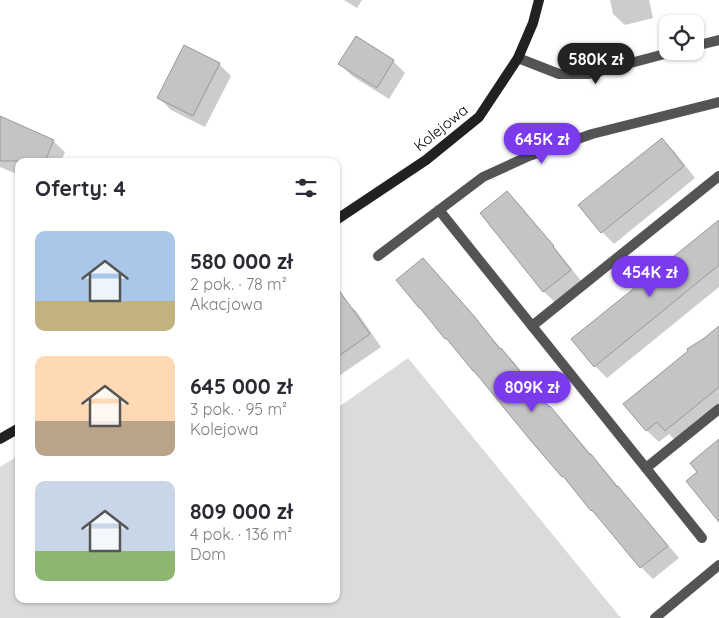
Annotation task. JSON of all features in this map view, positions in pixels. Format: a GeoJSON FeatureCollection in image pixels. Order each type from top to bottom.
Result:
{"type":"FeatureCollection","features":[{"type":"Feature","properties":{"kind":"street","name":"Kolejowa"},"geometry":{"type":"LineString","coordinates":[[340,217],[426,160],[480,117],[518,58],[533,22],[539,0]]}},
{"type":"Feature","properties":{"kind":"street"},"geometry":{"type":"LineString","coordinates":[[704,44],[719,40]]}},
{"type":"Feature","properties":{"kind":"street"},"geometry":{"type":"LineString","coordinates":[[518,58],[559,74],[589,74],[659,55]]}},
{"type":"Feature","properties":{"kind":"street"},"geometry":{"type":"LineString","coordinates":[[378,256],[483,177],[529,156],[592,134],[719,102]]}},
{"type":"Feature","properties":{"kind":"street"},"geometry":{"type":"LineString","coordinates":[[532,326],[719,176]]}},
{"type":"Feature","properties":{"kind":"street"},"geometry":{"type":"LineString","coordinates":[[439,210],[702,538]]}},
{"type":"Feature","properties":{"kind":"street"},"geometry":{"type":"LineString","coordinates":[[646,468],[719,409]]}},
{"type":"Feature","properties":{"kind":"street"},"geometry":{"type":"LineString","coordinates":[[0,439],[15,430]]}},
{"type":"Feature","properties":{"kind":"street"},"geometry":{"type":"LineString","coordinates":[[655,618],[719,565]]}},
{"type":"Feature","properties":{"kind":"shaded area"},"geometry":{"type":"Polygon","coordinates":[[[408,358],[621,618],[0,618],[0,467],[15,458],[15,603],[340,603],[340,406],[408,358]]]}},
{"type":"Feature","properties":{"kind":"building"},"geometry":{"type":"Polygon","coordinates":[[[356,36],[394,60],[377,88],[338,64],[356,36]]]}},
{"type":"Feature","properties":{"kind":"building"},"geometry":{"type":"Polygon","coordinates":[[[184,45],[220,63],[193,116],[157,98],[184,45]]]}},
{"type":"Feature","properties":{"kind":"building"},"geometry":{"type":"Polygon","coordinates":[[[0,116],[54,140],[46,158],[15,158],[15,161],[0,161],[0,116]]]}},
{"type":"Feature","properties":{"kind":"building"},"geometry":{"type":"Polygon","coordinates":[[[662,138],[684,166],[601,233],[578,205],[662,138]]]}},
{"type":"Feature","properties":{"kind":"building"},"geometry":{"type":"Polygon","coordinates":[[[507,191],[554,246],[571,270],[543,292],[480,213],[507,191]]]}},
{"type":"Feature","properties":{"kind":"building"},"geometry":{"type":"Polygon","coordinates":[[[719,220],[719,265],[594,367],[571,339],[719,220]]]}},
{"type":"Feature","properties":{"kind":"building"},"geometry":{"type":"Polygon","coordinates":[[[423,258],[668,546],[640,568],[396,280],[423,258]]]}},
{"type":"Feature","properties":{"kind":"building"},"geometry":{"type":"Polygon","coordinates":[[[340,292],[370,334],[340,355],[340,292]]]}},
{"type":"Feature","properties":{"kind":"building"},"geometry":{"type":"Polygon","coordinates":[[[719,326],[719,387],[665,431],[657,422],[646,431],[623,404],[688,351],[687,349],[719,326]]]}},
{"type":"Feature","properties":{"kind":"building"},"geometry":{"type":"Polygon","coordinates":[[[719,439],[719,522],[686,481],[697,472],[690,463],[719,439]]]}}]}
